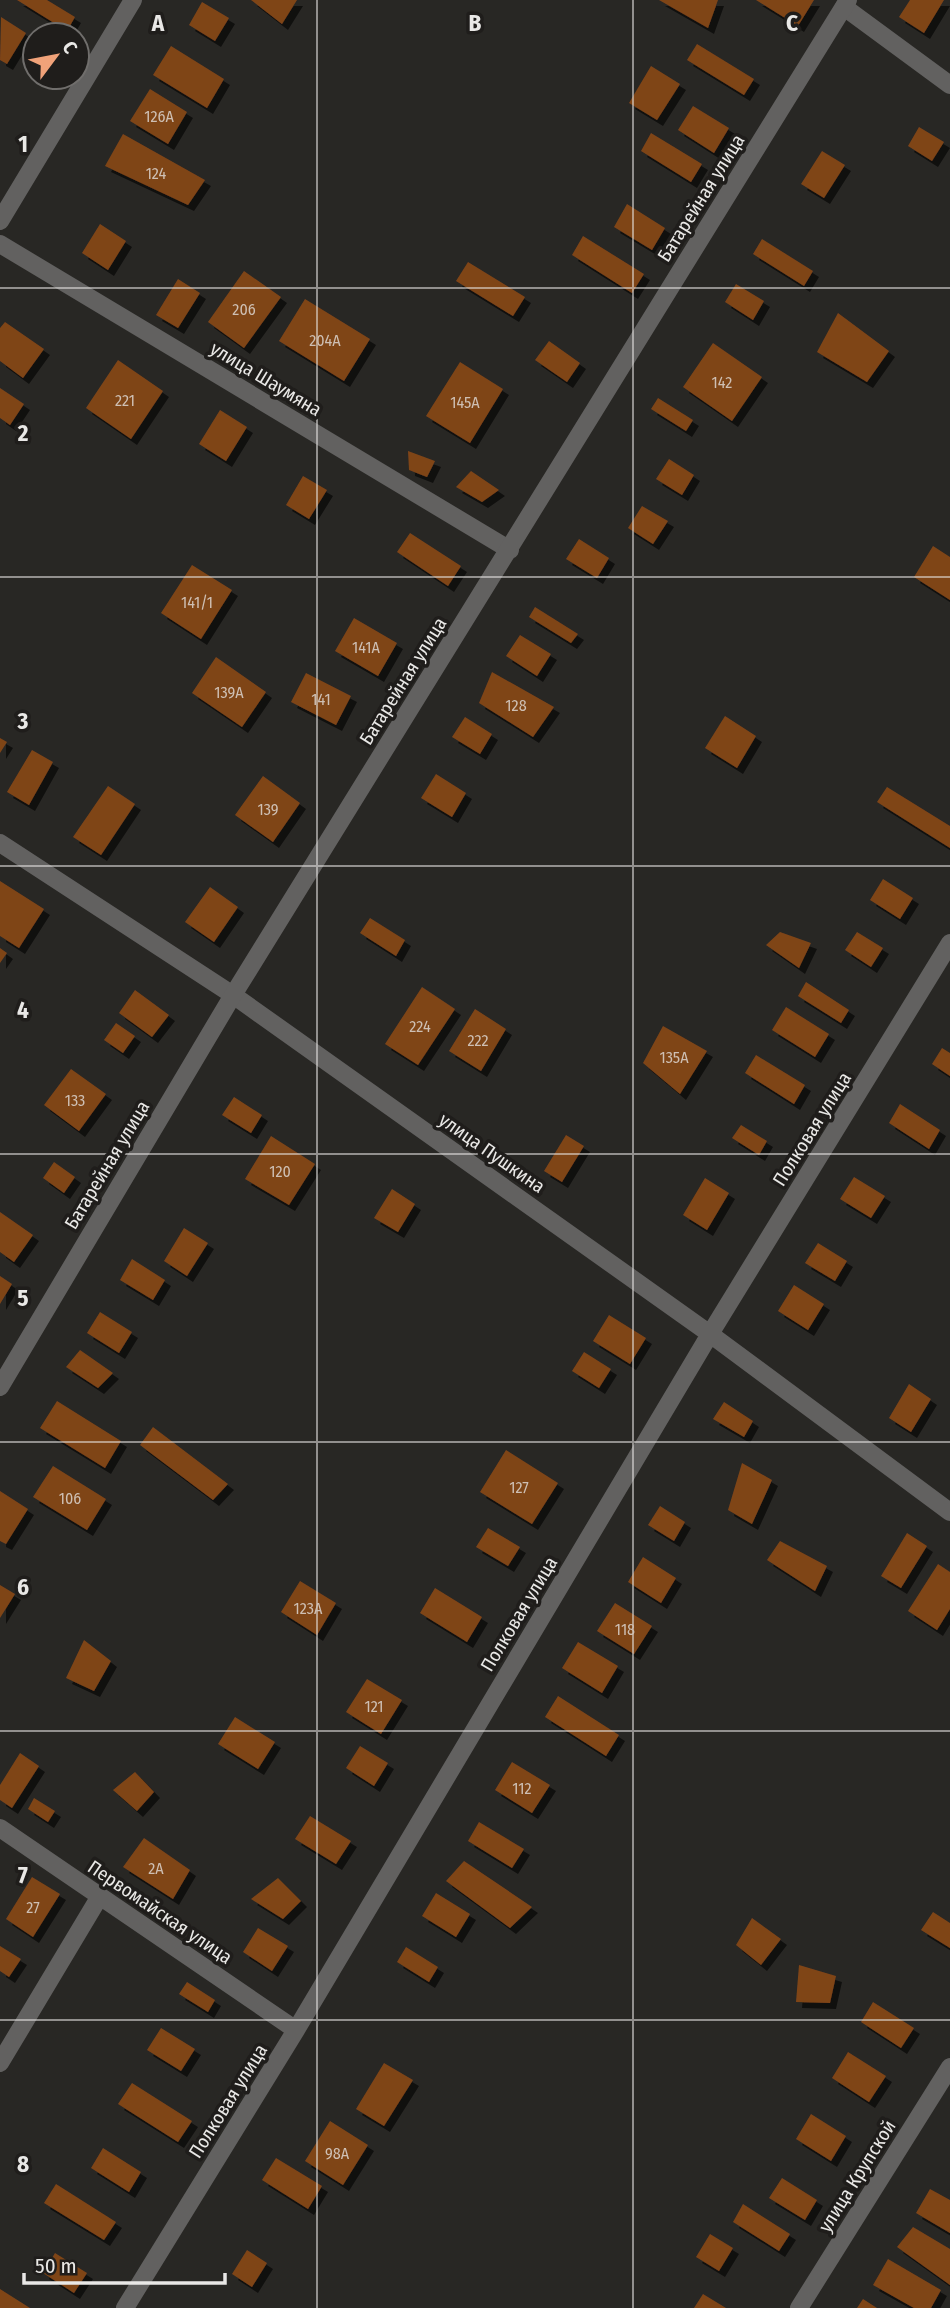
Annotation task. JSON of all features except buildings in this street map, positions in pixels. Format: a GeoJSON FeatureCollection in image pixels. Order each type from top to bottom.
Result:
{"type":"FeatureCollection","features":[{"type":"Feature","properties":{"kind":"street"},"geometry":{"type":"LineString","coordinates":[[0,221],[133,0]]}},
{"type":"Feature","properties":{"kind":"street"},"geometry":{"type":"LineString","coordinates":[[846,3],[950,85]]}},
{"type":"Feature","properties":{"kind":"street","name":"Батарейная улица"},"geometry":{"type":"LineString","coordinates":[[0,1387],[233,995],[846,3]]}},
{"type":"Feature","properties":{"kind":"street","name":"улица Шаумяна"},"geometry":{"type":"LineString","coordinates":[[0,244],[510,550]]}},
{"type":"Feature","properties":{"kind":"street","name":"улица Пушкина"},"geometry":{"type":"LineString","coordinates":[[0,843],[233,995],[710,1334],[950,1513]]}},
{"type":"Feature","properties":{"kind":"street","name":"Полковая улица"},"geometry":{"type":"LineString","coordinates":[[125,2308],[296,2029],[710,1334],[950,943]]}},
{"type":"Feature","properties":{"kind":"street","name":"Первомайская улица"},"geometry":{"type":"LineString","coordinates":[[0,1828],[296,2029]]}},
{"type":"Feature","properties":{"kind":"street"},"geometry":{"type":"LineString","coordinates":[[0,2063],[100,1896]]}},
{"type":"Feature","properties":{"kind":"street","name":"улица Крупской"},"geometry":{"type":"LineString","coordinates":[[799,2308],[950,2067]]}}]}
